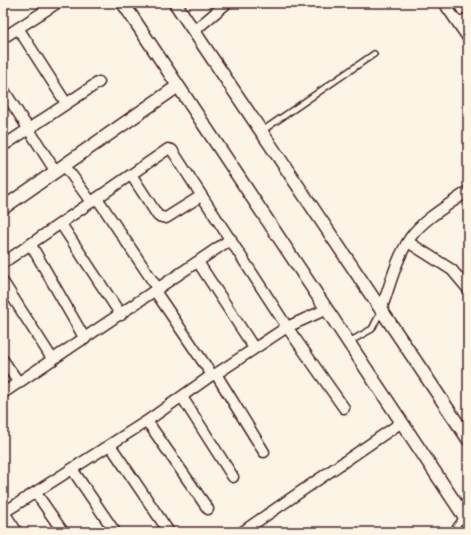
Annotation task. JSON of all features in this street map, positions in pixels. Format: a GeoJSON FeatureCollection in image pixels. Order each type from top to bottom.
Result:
{"type":"FeatureCollection","features":[{"type":"Feature","properties":{"kind":"street"},"geometry":{"type":"LineString","coordinates":[[3,38],[57,3]]}},
{"type":"Feature","properties":{"kind":"street"},"geometry":{"type":"LineString","coordinates":[[123,3],[466,519]]}},
{"type":"Feature","properties":{"kind":"street"},"geometry":{"type":"LineString","coordinates":[[175,3],[468,439]]}},
{"type":"Feature","properties":{"kind":"street"},"geometry":{"type":"LineString","coordinates":[[194,31],[227,3]]}},
{"type":"Feature","properties":{"kind":"street"},"geometry":{"type":"LineString","coordinates":[[444,3],[468,38]]}},
{"type":"Feature","properties":{"kind":"street"},"geometry":{"type":"LineString","coordinates":[[458,23],[468,18]]}},
{"type":"Feature","properties":{"kind":"street"},"geometry":{"type":"LineString","coordinates":[[18,28],[66,103]]}},
{"type":"Feature","properties":{"kind":"street"},"geometry":{"type":"LineString","coordinates":[[3,146],[99,82]]}},
{"type":"Feature","properties":{"kind":"street"},"geometry":{"type":"LineString","coordinates":[[3,208],[178,86]]}},
{"type":"Feature","properties":{"kind":"street"},"geometry":{"type":"LineString","coordinates":[[4,93],[28,128],[60,169],[94,200],[157,290],[264,452]]}},
{"type":"Feature","properties":{"kind":"street"},"geometry":{"type":"LineString","coordinates":[[3,263],[94,200],[132,176],[168,149],[172,150],[287,327],[344,408]]}},
{"type":"Feature","properties":{"kind":"street"},"geometry":{"type":"LineString","coordinates":[[132,176],[158,216],[164,218],[201,196]]}},
{"type":"Feature","properties":{"kind":"street"},"geometry":{"type":"LineString","coordinates":[[381,310],[401,254],[408,242],[422,225],[468,191]]}},
{"type":"Feature","properties":{"kind":"street"},"geometry":{"type":"LineString","coordinates":[[61,224],[121,314]]}},
{"type":"Feature","properties":{"kind":"street"},"geometry":{"type":"LineString","coordinates":[[3,393],[231,239]]}},
{"type":"Feature","properties":{"kind":"street"},"geometry":{"type":"LineString","coordinates":[[408,242],[452,270],[468,289]]}},
{"type":"Feature","properties":{"kind":"street"},"geometry":{"type":"LineString","coordinates":[[30,245],[85,339]]}},
{"type":"Feature","properties":{"kind":"street"},"geometry":{"type":"LineString","coordinates":[[198,262],[254,348]]}},
{"type":"Feature","properties":{"kind":"street"},"geometry":{"type":"LineString","coordinates":[[3,282],[53,360]]}},
{"type":"Feature","properties":{"kind":"street"},"geometry":{"type":"LineString","coordinates":[[17,532],[3,512],[36,493],[110,445],[287,327],[327,309]]}},
{"type":"Feature","properties":{"kind":"street"},"geometry":{"type":"LineString","coordinates":[[3,360],[18,383]]}},
{"type":"Feature","properties":{"kind":"street"},"geometry":{"type":"LineString","coordinates":[[182,397],[233,477]]}},
{"type":"Feature","properties":{"kind":"street"},"geometry":{"type":"LineString","coordinates":[[146,421],[208,509]]}},
{"type":"Feature","properties":{"kind":"street"},"geometry":{"type":"LineString","coordinates":[[242,532],[402,422]]}},
{"type":"Feature","properties":{"kind":"street"},"geometry":{"type":"LineString","coordinates":[[110,445],[169,532]]}},
{"type":"Feature","properties":{"kind":"street"},"geometry":{"type":"LineString","coordinates":[[72,469],[115,532]]}},
{"type":"Feature","properties":{"kind":"street"},"geometry":{"type":"LineString","coordinates":[[36,493],[62,532]]}},
{"type":"Feature","properties":{"kind":"lane"},"geometry":{"type":"LineString","coordinates":[[261,131],[374,54]]}},
{"type":"Feature","properties":{"kind":"lane"},"geometry":{"type":"LineString","coordinates":[[349,342],[372,329],[381,310]]}},
{"type":"Feature","properties":{"kind":"lane"},"geometry":{"type":"LineString","coordinates":[[452,532],[466,519]]}}]}
